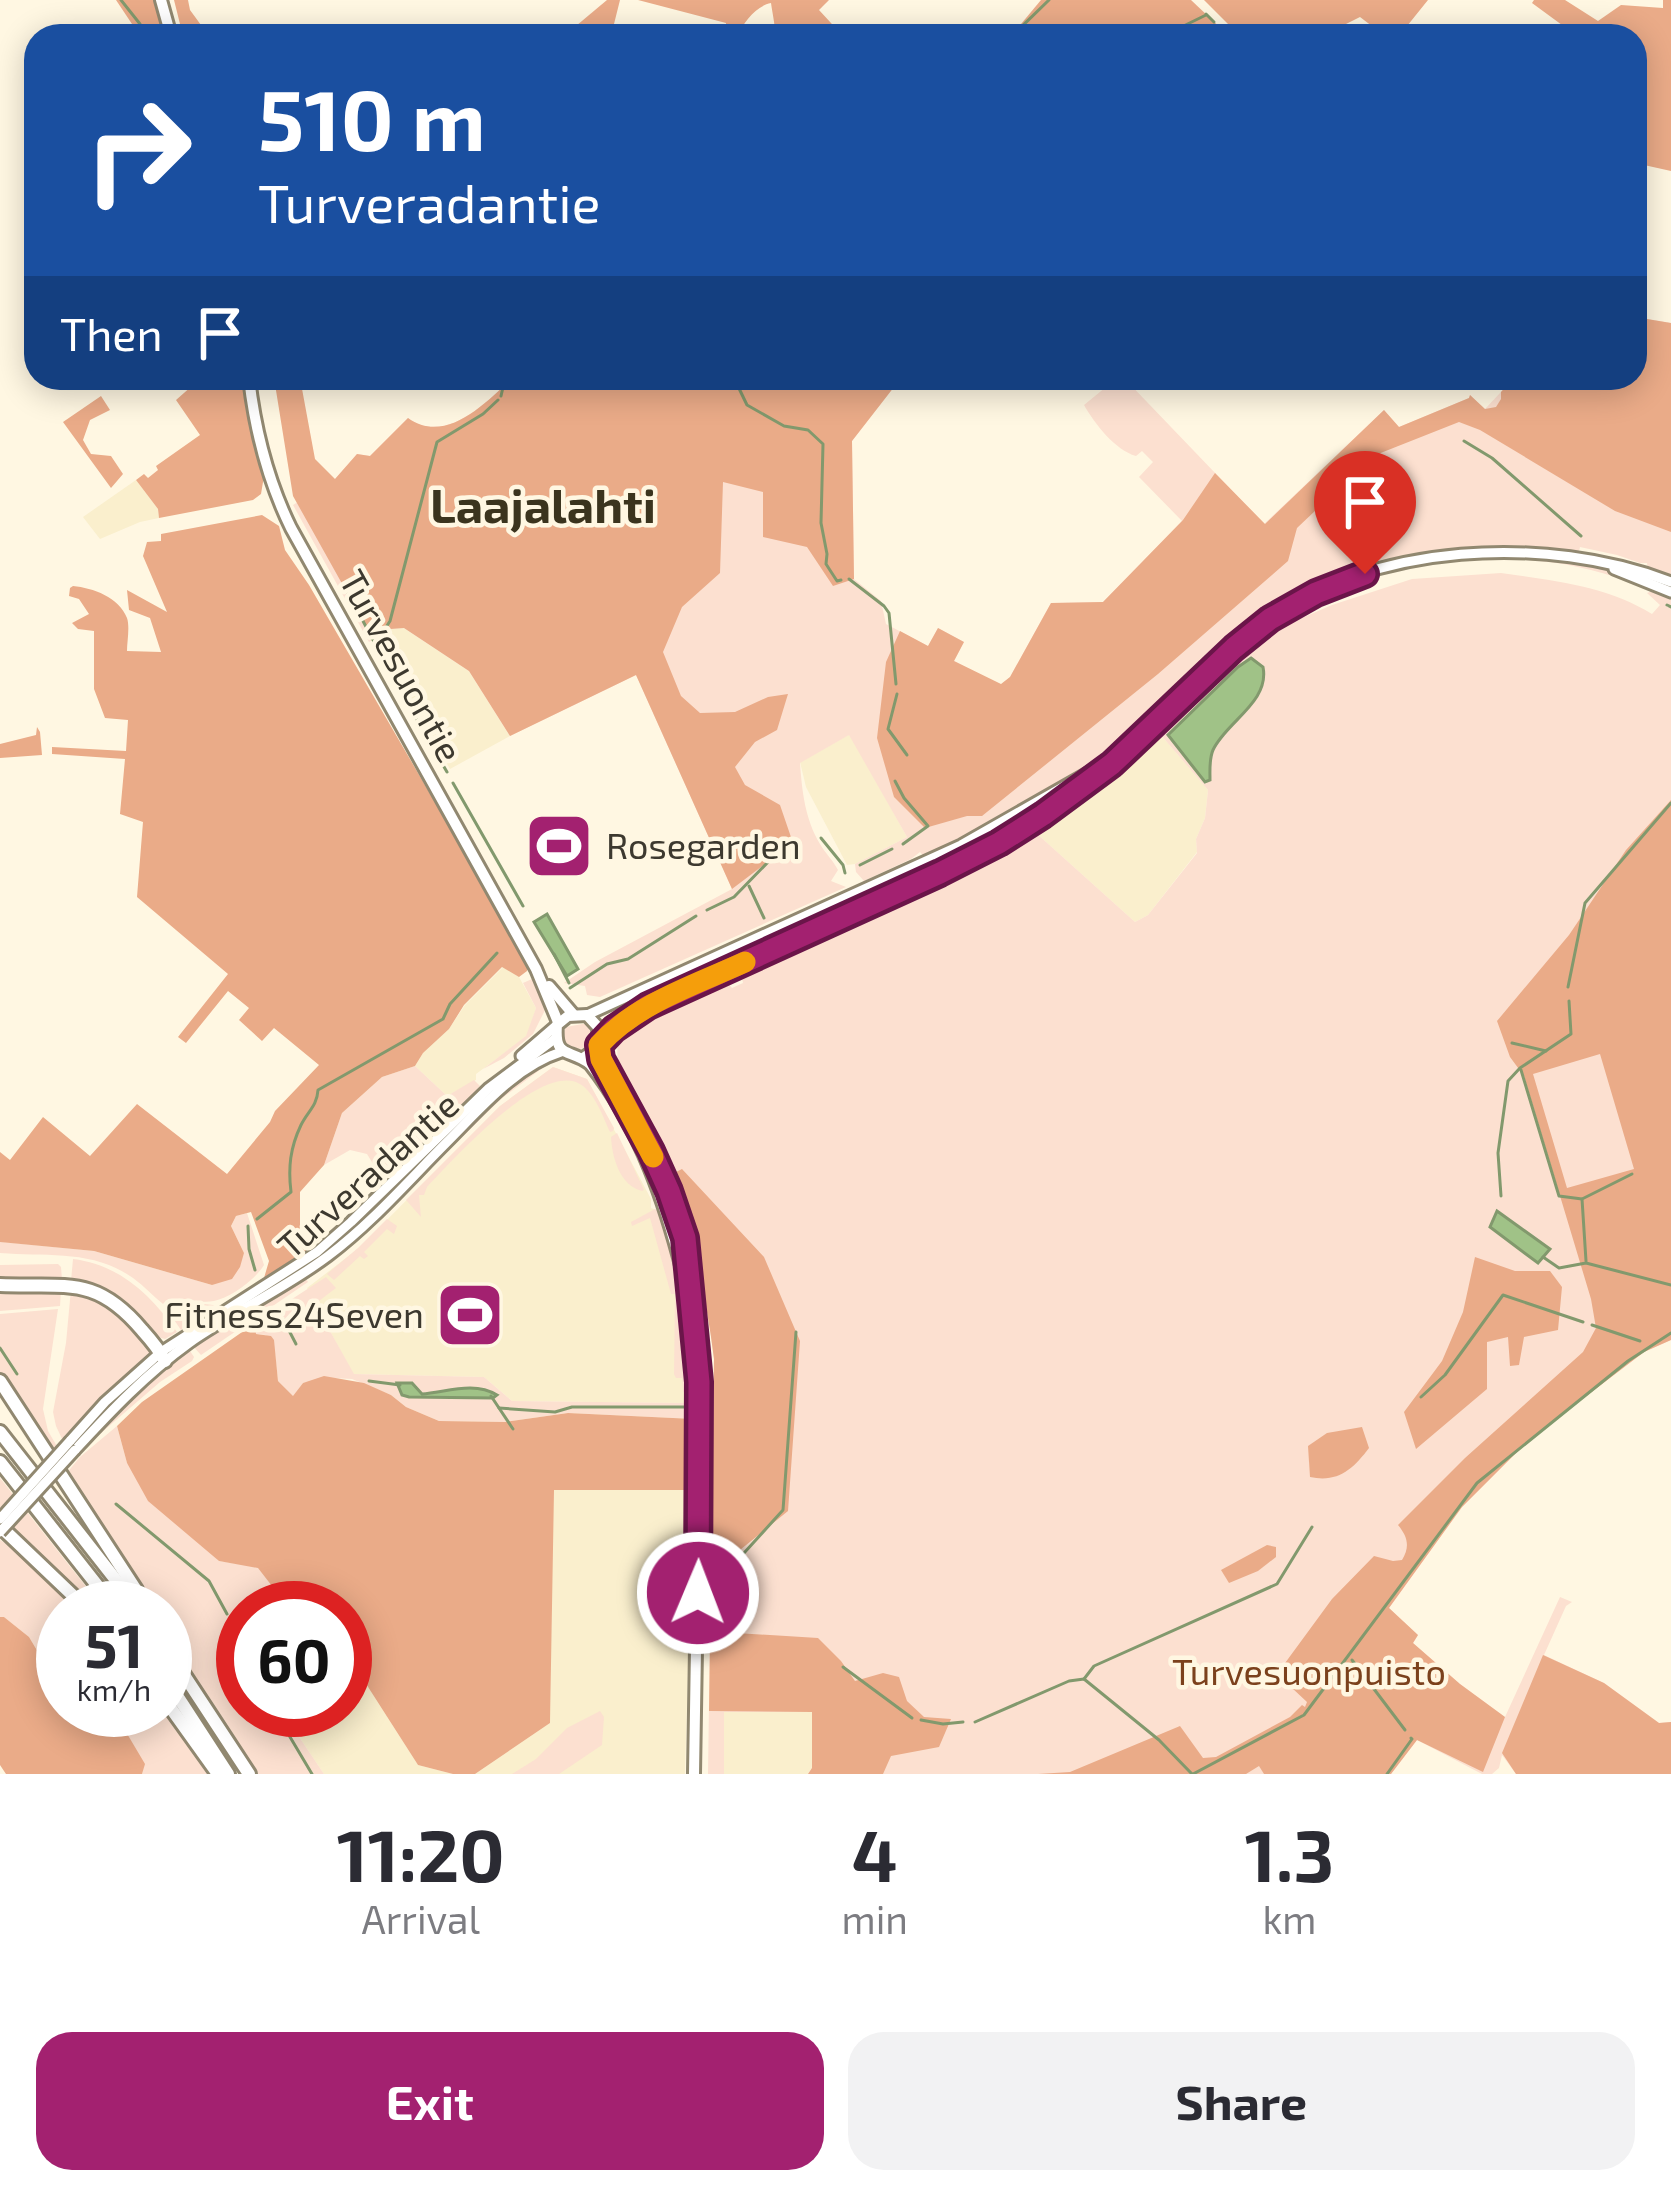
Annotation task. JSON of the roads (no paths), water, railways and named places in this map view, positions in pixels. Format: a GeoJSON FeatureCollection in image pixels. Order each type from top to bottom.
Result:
{"type":"FeatureCollection","features":[{"type":"Feature","properties":{"kind":"highway"},"geometry":{"type":"LineString","coordinates":[[0,1285],[74,1286],[106,1295],[163,1356]]}},
{"type":"Feature","properties":{"kind":"highway"},"geometry":{"type":"LineString","coordinates":[[0,1381],[130,1581]]}},
{"type":"Feature","properties":{"kind":"highway"},"geometry":{"type":"LineString","coordinates":[[0,1432],[119,1581]]}},
{"type":"Feature","properties":{"kind":"highway"},"geometry":{"type":"LineString","coordinates":[[0,1462],[94,1581]]}},
{"type":"Feature","properties":{"kind":"highway"},"geometry":{"type":"LineString","coordinates":[[0,1526],[58,1581]]}},
{"type":"Feature","properties":{"kind":"highway"},"geometry":{"type":"LineString","coordinates":[[192,1687],[249,1774]]}},
{"type":"Feature","properties":{"kind":"highway"},"geometry":{"type":"LineString","coordinates":[[192,1719],[228,1774]]}},
{"type":"Feature","properties":{"kind":"highway"},"geometry":{"type":"LineString","coordinates":[[192,1737],[218,1774]]}},
{"type":"Feature","properties":{"kind":"main road","name":"Turvesuontie"},"geometry":{"type":"LineString","coordinates":[[251,390],[279,503],[536,969],[557,1028]]}},
{"type":"Feature","properties":{"kind":"main road"},"geometry":{"type":"LineString","coordinates":[[583,1058],[648,1006],[963,862],[1043,815],[1098,775],[1258,628],[1316,593],[1423,559],[1482,553],[1563,555],[1615,564],[1671,582]]}},
{"type":"Feature","properties":{"kind":"main road"},"geometry":{"type":"LineString","coordinates":[[1563,555],[1671,592]]}},
{"type":"Feature","properties":{"kind":"main road"},"geometry":{"type":"LineString","coordinates":[[587,1016],[961,845],[1125,751]]}},
{"type":"Feature","properties":{"kind":"main road","name":"Turvesuontie"},"geometry":{"type":"LineString","coordinates":[[536,969],[573,1014]]}},
{"type":"Feature","properties":{"kind":"main road"},"geometry":{"type":"LineString","coordinates":[[693,1313],[658,1188],[622,1115],[596,1071],[583,1058],[562,1052],[557,1028],[573,1014],[596,1023],[601,1059],[651,1151],[676,1209],[688,1254],[693,1313],[700,1422],[694,1774]]}},
{"type":"Feature","properties":{"kind":"main road","name":"Turveradantie"},"geometry":{"type":"LineString","coordinates":[[0,1526],[105,1402],[163,1356],[317,1252],[513,1063],[557,1028]]}},
{"type":"Feature","properties":{"kind":"main road","name":"Turveradantie"},"geometry":{"type":"LineString","coordinates":[[163,1356],[328,1256],[503,1087],[562,1052]]}},
{"type":"Feature","properties":{"kind":"waterway"},"geometry":{"type":"LineString","coordinates":[[121,0],[140,24]]}},
{"type":"Feature","properties":{"kind":"waterway"},"geometry":{"type":"LineString","coordinates":[[1024,24],[1049,0]]}},
{"type":"Feature","properties":{"kind":"waterway"},"geometry":{"type":"LineString","coordinates":[[1206,14],[1214,22]]}},
{"type":"Feature","properties":{"kind":"waterway"},"geometry":{"type":"LineString","coordinates":[[1188,24],[1206,15]]}},
{"type":"Feature","properties":{"kind":"waterway"},"geometry":{"type":"LineString","coordinates":[[501,396],[502,390]]}},
{"type":"Feature","properties":{"kind":"waterway"},"geometry":{"type":"LineString","coordinates":[[740,390],[747,405],[784,426],[808,430],[823,444],[821,523],[826,564],[837,581],[841,580]]}},
{"type":"Feature","properties":{"kind":"waterway"},"geometry":{"type":"LineString","coordinates":[[371,638],[390,621],[437,442],[498,400]]}},
{"type":"Feature","properties":{"kind":"waterway"},"geometry":{"type":"LineString","coordinates":[[1464,441],[1492,458],[1581,536]]}},
{"type":"Feature","properties":{"kind":"waterway"},"geometry":{"type":"LineString","coordinates":[[849,579],[889,613],[896,684]]}},
{"type":"Feature","properties":{"kind":"waterway"},"geometry":{"type":"LineString","coordinates":[[346,589],[398,687]]}},
{"type":"Feature","properties":{"kind":"waterway"},"geometry":{"type":"LineString","coordinates":[[1667,605],[1671,607]]}},
{"type":"Feature","properties":{"kind":"waterway"},"geometry":{"type":"LineString","coordinates":[[897,694],[888,729],[907,755]]}},
{"type":"Feature","properties":{"kind":"waterway"},"geometry":{"type":"LineString","coordinates":[[407,703],[447,772]]}},
{"type":"Feature","properties":{"kind":"waterway"},"geometry":{"type":"LineString","coordinates":[[895,781],[928,826],[903,844]]}},
{"type":"Feature","properties":{"kind":"waterway"},"geometry":{"type":"LineString","coordinates":[[453,783],[523,906]]}},
{"type":"Feature","properties":{"kind":"waterway"},"geometry":{"type":"LineString","coordinates":[[1568,987],[1585,903],[1671,803]]}},
{"type":"Feature","properties":{"kind":"waterway"},"geometry":{"type":"LineString","coordinates":[[821,838],[845,873]]}},
{"type":"Feature","properties":{"kind":"waterway"},"geometry":{"type":"LineString","coordinates":[[707,910],[734,897],[772,858],[796,844]]}},
{"type":"Feature","properties":{"kind":"waterway"},"geometry":{"type":"LineString","coordinates":[[860,865],[892,849]]}},
{"type":"Feature","properties":{"kind":"waterway"},"geometry":{"type":"LineString","coordinates":[[749,886],[764,918]]}},
{"type":"Feature","properties":{"kind":"waterway"},"geometry":{"type":"LineString","coordinates":[[570,988],[696,916]]}},
{"type":"Feature","properties":{"kind":"waterway"},"geometry":{"type":"LineString","coordinates":[[257,1219],[291,1192],[294,1142],[318,1090],[443,1019],[450,1004],[497,953]]}},
{"type":"Feature","properties":{"kind":"waterway"},"geometry":{"type":"LineString","coordinates":[[554,954],[569,983]]}},
{"type":"Feature","properties":{"kind":"waterway"},"geometry":{"type":"LineString","coordinates":[[1501,1196],[1498,1153],[1508,1081],[1571,1034],[1569,1001]]}},
{"type":"Feature","properties":{"kind":"waterway"},"geometry":{"type":"LineString","coordinates":[[1512,1043],[1546,1051]]}},
{"type":"Feature","properties":{"kind":"waterway"},"geometry":{"type":"LineString","coordinates":[[1521,1070],[1559,1196],[1582,1199]]}},
{"type":"Feature","properties":{"kind":"waterway"},"geometry":{"type":"LineString","coordinates":[[1586,1261],[1582,1199],[1632,1174]]}},
{"type":"Feature","properties":{"kind":"waterway"},"geometry":{"type":"LineString","coordinates":[[248,1226],[255,1270]]}},
{"type":"Feature","properties":{"kind":"waterway"},"geometry":{"type":"LineString","coordinates":[[1543,1257],[1559,1268],[1586,1263],[1671,1285]]}},
{"type":"Feature","properties":{"kind":"waterway"},"geometry":{"type":"LineString","coordinates":[[1421,1397],[1445,1375],[1503,1295],[1583,1322]]}},
{"type":"Feature","properties":{"kind":"waterway"},"geometry":{"type":"LineString","coordinates":[[283,1319],[296,1344]]}},
{"type":"Feature","properties":{"kind":"waterway"},"geometry":{"type":"LineString","coordinates":[[1592,1325],[1640,1341]]}},
{"type":"Feature","properties":{"kind":"waterway"},"geometry":{"type":"LineString","coordinates":[[744,1553],[783,1510],[796,1332]]}},
{"type":"Feature","properties":{"kind":"waterway"},"geometry":{"type":"LineString","coordinates":[[1193,1774],[1304,1715],[1477,1483],[1628,1361],[1671,1333]]}},
{"type":"Feature","properties":{"kind":"waterway"},"geometry":{"type":"LineString","coordinates":[[0,1348],[17,1374]]}},
{"type":"Feature","properties":{"kind":"waterway"},"geometry":{"type":"LineString","coordinates":[[369,1381],[400,1385]]}},
{"type":"Feature","properties":{"kind":"waterway"},"geometry":{"type":"LineString","coordinates":[[491,1396],[513,1429]]}},
{"type":"Feature","properties":{"kind":"waterway"},"geometry":{"type":"LineString","coordinates":[[499,1408],[555,1412],[572,1407],[689,1407]]}},
{"type":"Feature","properties":{"kind":"waterway"},"geometry":{"type":"LineString","coordinates":[[116,1504],[209,1581],[216,1594]]}},
{"type":"Feature","properties":{"kind":"waterway"},"geometry":{"type":"LineString","coordinates":[[1084,1679],[1094,1666],[1277,1584],[1312,1527]]}},
{"type":"Feature","properties":{"kind":"waterway"},"geometry":{"type":"LineString","coordinates":[[1352,1660],[1405,1730]]}},
{"type":"Feature","properties":{"kind":"waterway"},"geometry":{"type":"LineString","coordinates":[[843,1667],[912,1718]]}},
{"type":"Feature","properties":{"kind":"waterway"},"geometry":{"type":"LineString","coordinates":[[975,1722],[1069,1681],[1084,1679],[1159,1740],[1192,1774]]}},
{"type":"Feature","properties":{"kind":"waterway"},"geometry":{"type":"LineString","coordinates":[[921,1720],[963,1722]]}},
{"type":"Feature","properties":{"kind":"waterway"},"geometry":{"type":"LineString","coordinates":[[290,1737],[312,1774]]}},
{"type":"Feature","properties":{"kind":"waterway"},"geometry":{"type":"LineString","coordinates":[[1387,1774],[1411,1738]]}},
{"type":"Feature","properties":{"kind":"place","name":"Rosegarden"},"geometry":{"type":"Point","coordinates":[559,846]}},
{"type":"Feature","properties":{"kind":"place","name":"Fitness24Seven"},"geometry":{"type":"Point","coordinates":[470,1315]}},
{"type":"Feature","properties":{"kind":"district","name":"Laajalahti"},"geometry":{"type":"Point","coordinates":[543,506]}},
{"type":"Feature","properties":{"kind":"park label","name":"Turvesuonpuisto"},"geometry":{"type":"Point","coordinates":[1309,1672]}}]}
